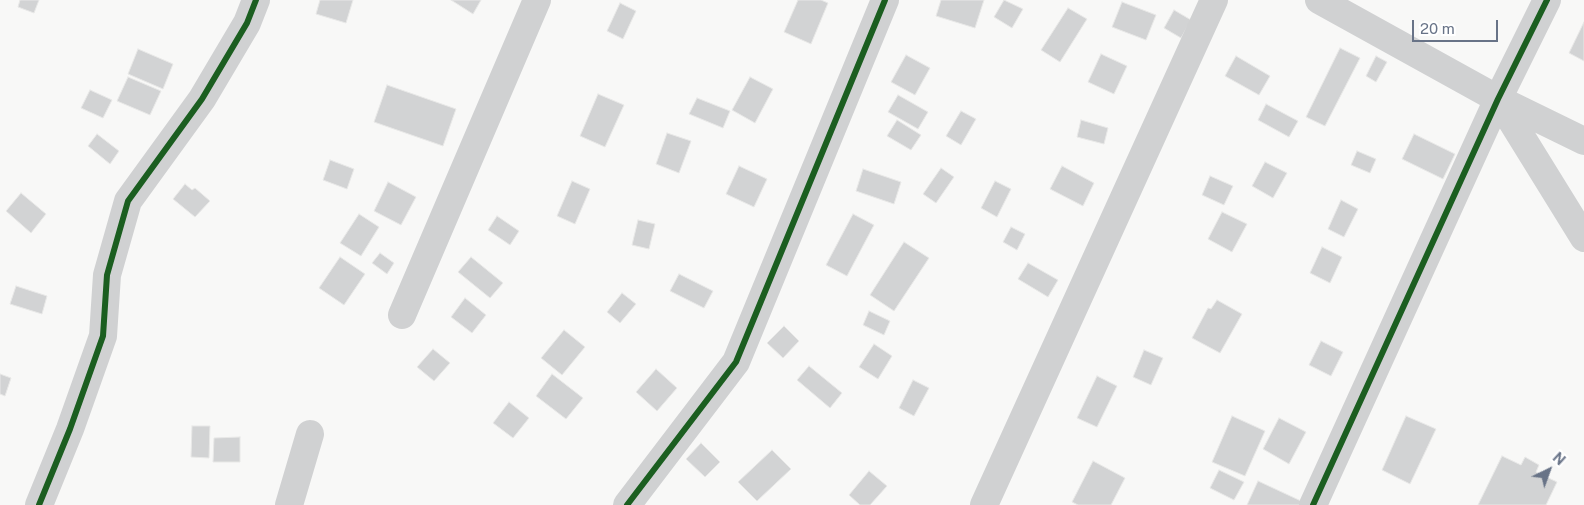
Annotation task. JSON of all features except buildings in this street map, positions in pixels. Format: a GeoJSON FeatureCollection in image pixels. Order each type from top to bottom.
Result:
{"type":"FeatureCollection","features":[{"type":"Feature","properties":{"kind":"street"},"geometry":{"type":"LineString","coordinates":[[39,505],[70,429],[103,336],[108,274],[128,201],[202,99],[247,23],[256,0]]}},
{"type":"Feature","properties":{"kind":"street"},"geometry":{"type":"LineString","coordinates":[[402,315],[537,0]]}},
{"type":"Feature","properties":{"kind":"street"},"geometry":{"type":"LineString","coordinates":[[627,505],[736,362],[885,0]]}},
{"type":"Feature","properties":{"kind":"street"},"geometry":{"type":"LineString","coordinates":[[984,505],[1214,0]]}},
{"type":"Feature","properties":{"kind":"street"},"geometry":{"type":"LineString","coordinates":[[1319,0],[1498,99],[1584,141]]}},
{"type":"Feature","properties":{"kind":"street"},"geometry":{"type":"LineString","coordinates":[[1312,505],[1498,99],[1547,0]]}},
{"type":"Feature","properties":{"kind":"street"},"geometry":{"type":"LineString","coordinates":[[1498,99],[1584,238]]}},
{"type":"Feature","properties":{"kind":"street"},"geometry":{"type":"LineString","coordinates":[[289,505],[310,434]]}},
{"type":"Feature","properties":{"kind":"cycle path"},"geometry":{"type":"LineString","coordinates":[[39,505],[70,429],[103,336],[107,275],[128,201],[202,99],[247,23],[256,0]]}},
{"type":"Feature","properties":{"kind":"cycle path"},"geometry":{"type":"LineString","coordinates":[[627,505],[736,362],[885,0]]}},
{"type":"Feature","properties":{"kind":"cycle path"},"geometry":{"type":"LineString","coordinates":[[1313,505],[1498,99],[1547,0]]}}]}
